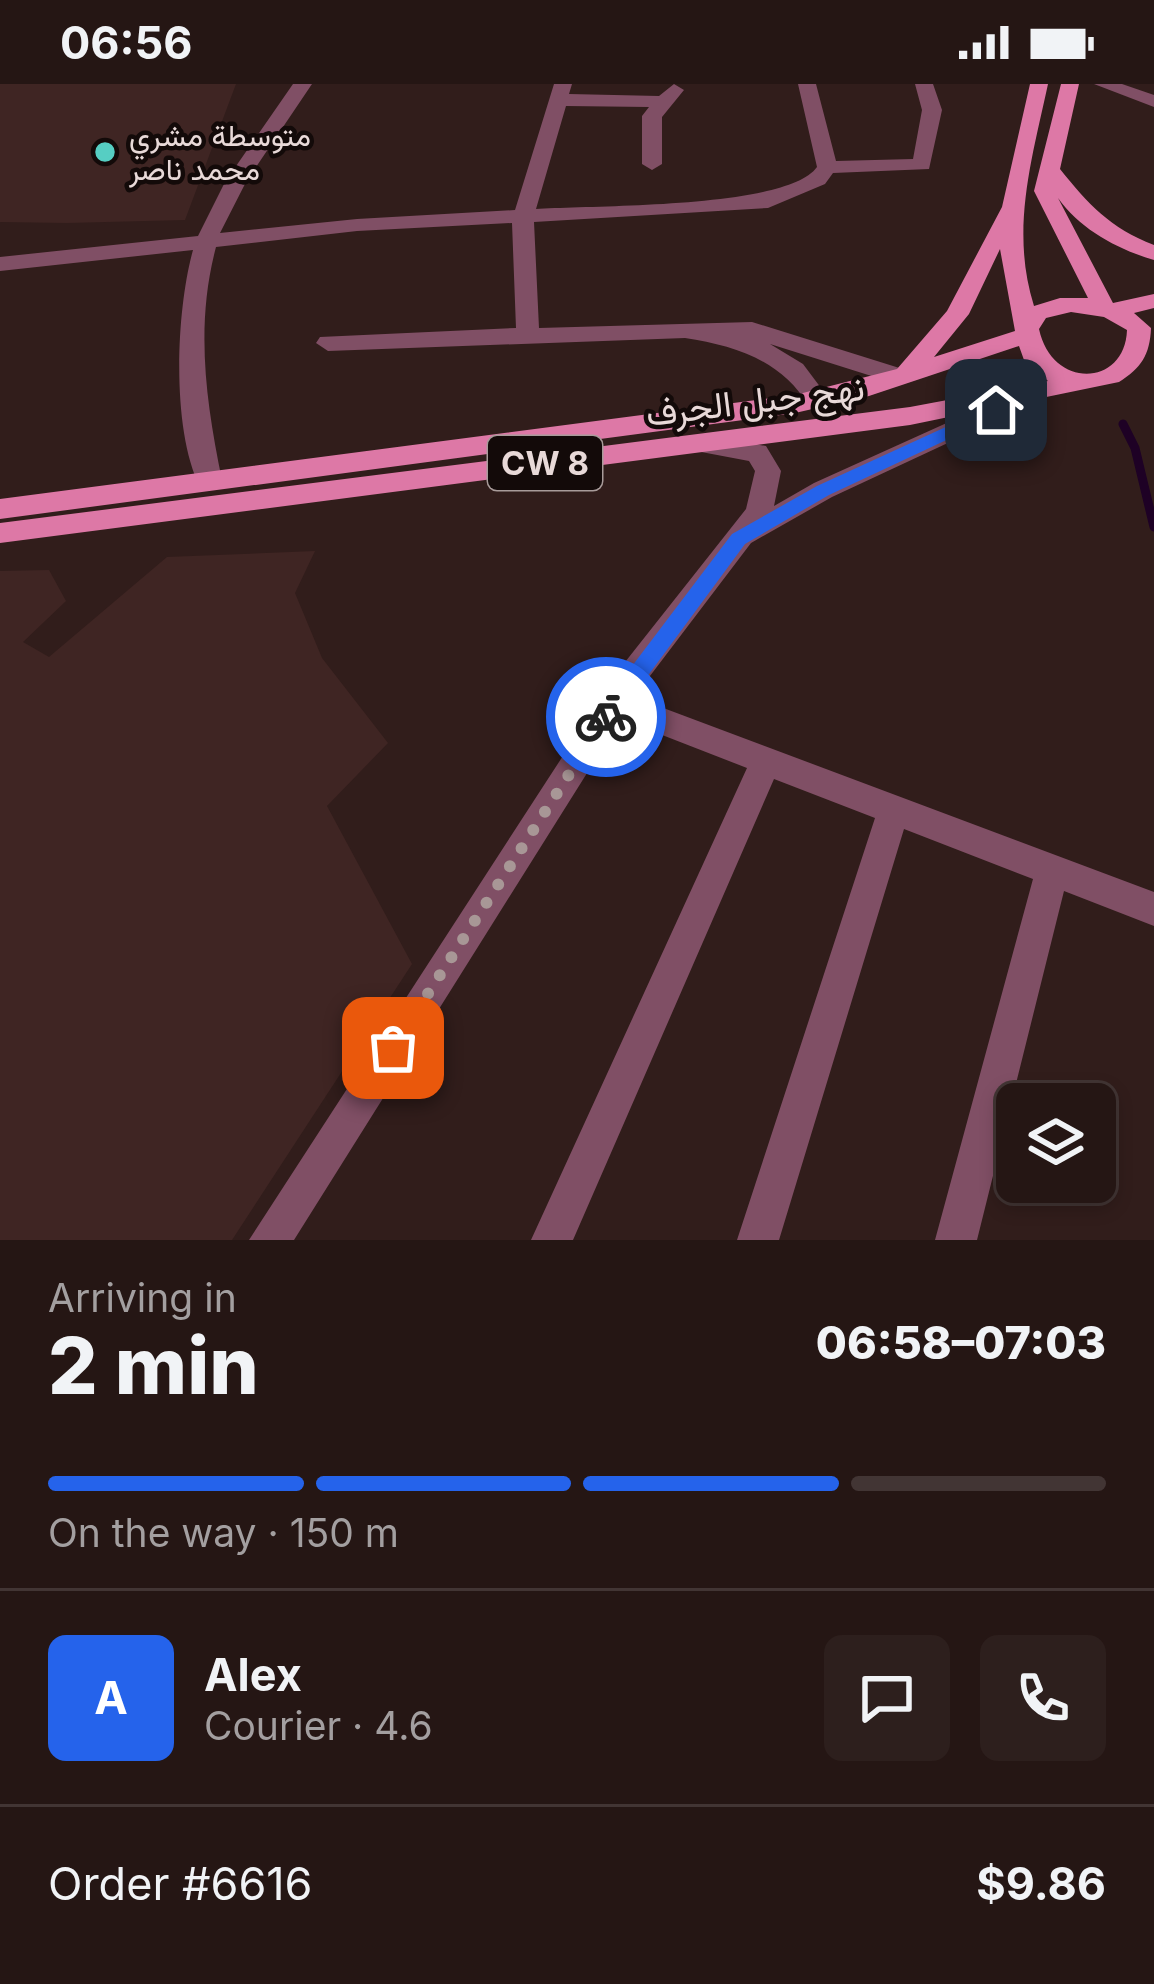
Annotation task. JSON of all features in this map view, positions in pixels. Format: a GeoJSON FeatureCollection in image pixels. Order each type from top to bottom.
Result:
{"type":"FeatureCollection","features":[{"type":"Feature","properties":{"kind":"main road"},"geometry":{"type":"LineString","coordinates":[[903,376],[956,314],[1008,212],[1039,84]]}},
{"type":"Feature","properties":{"kind":"main road"},"geometry":{"type":"LineString","coordinates":[[1008,212],[1013,274],[1031,348],[1050,367],[1088,382],[1111,383],[1137,376],[1153,356],[1142,331],[1108,310],[1049,204],[1044,183],[1070,84]]}},
{"type":"Feature","properties":{"kind":"main road"},"geometry":{"type":"LineString","coordinates":[[1048,162],[1076,209],[1122,241],[1154,253]]}},
{"type":"Feature","properties":{"kind":"main road"},"geometry":{"type":"LineString","coordinates":[[1027,331],[1038,313],[1060,304],[1108,310],[1154,301]]}},
{"type":"Feature","properties":{"kind":"main road","name":"نهج جبل الجرف"},"geometry":{"type":"LineString","coordinates":[[0,509],[818,400],[903,376],[1027,331]]}},
{"type":"Feature","properties":{"kind":"main road","name":"نهج جبل الجرف"},"geometry":{"type":"LineString","coordinates":[[0,533],[965,408],[1088,382]]}},
{"type":"Feature","properties":{"kind":"street"},"geometry":{"type":"LineString","coordinates":[[209,480],[191,402],[189,337],[207,241],[251,162],[303,84]]}},
{"type":"Feature","properties":{"kind":"street"},"geometry":{"type":"LineString","coordinates":[[0,264],[357,224],[768,202],[818,180],[827,167],[807,84]]}},
{"type":"Feature","properties":{"kind":"street"},"geometry":{"type":"LineString","coordinates":[[827,167],[922,165],[932,110],[924,84]]}},
{"type":"Feature","properties":{"kind":"street"},"geometry":{"type":"LineString","coordinates":[[1102,84],[1154,101]]}},
{"type":"Feature","properties":{"kind":"street"},"geometry":{"type":"LineString","coordinates":[[528,336],[523,218],[561,92],[669,93]]}},
{"type":"Feature","properties":{"kind":"street"},"geometry":{"type":"LineString","coordinates":[[652,164],[652,116],[669,93]]}},
{"type":"Feature","properties":{"kind":"street"},"geometry":{"type":"LineString","coordinates":[[685,330],[757,347],[802,376],[818,400]]}},
{"type":"Feature","properties":{"kind":"street"},"geometry":{"type":"LineString","coordinates":[[328,343],[752,330],[903,376]]}},
{"type":"Feature","properties":{"kind":"street"},"geometry":{"type":"LineString","coordinates":[[738,539],[823,490],[1033,393]]}},
{"type":"Feature","properties":{"kind":"street"},"geometry":{"type":"LineString","coordinates":[[269,1240],[614,704],[766,497],[766,463],[749,448],[699,444]]}},
{"type":"Feature","properties":{"kind":"street"},"geometry":{"type":"LineString","coordinates":[[614,704],[1154,909]]}},
{"type":"Feature","properties":{"kind":"street"},"geometry":{"type":"LineString","coordinates":[[552,1240],[766,761]]}},
{"type":"Feature","properties":{"kind":"street"},"geometry":{"type":"LineString","coordinates":[[758,1240],[894,809]]}},
{"type":"Feature","properties":{"kind":"street"},"geometry":{"type":"LineString","coordinates":[[956,1240],[1052,870]]}},
{"type":"Feature","properties":{"kind":"shaded area","name":"متوسطة مشري محمد ناصر"},"geometry":{"type":"Polygon","coordinates":[[[0,84],[236,84],[185,220],[67,223],[0,222],[0,84]]]}},
{"type":"Feature","properties":{"kind":"shaded area"},"geometry":{"type":"Polygon","coordinates":[[[315,551],[295,593],[322,658],[388,743],[327,806],[412,964],[232,1240],[0,1240],[0,571],[49,570],[66,601],[23,642],[49,657],[167,557],[315,551]]]}},
{"type":"Feature","properties":{"kind":"waterway"},"geometry":{"type":"LineString","coordinates":[[1123,424],[1135,448],[1154,527]]}},
{"type":"Feature","properties":{"kind":"way so far"},"geometry":{"type":"LineString","coordinates":[[393,1048],[606,717]]}},
{"type":"Feature","properties":{"kind":"place","name":"متوسطة مشري محمد ناصر"},"geometry":{"type":"Point","coordinates":[105,152]}},
{"type":"Feature","properties":{"kind":"route"},"geometry":{"type":"LineString","coordinates":[[606,717],[698,586],[738,539],[823,490],[996,410]]}}]}
